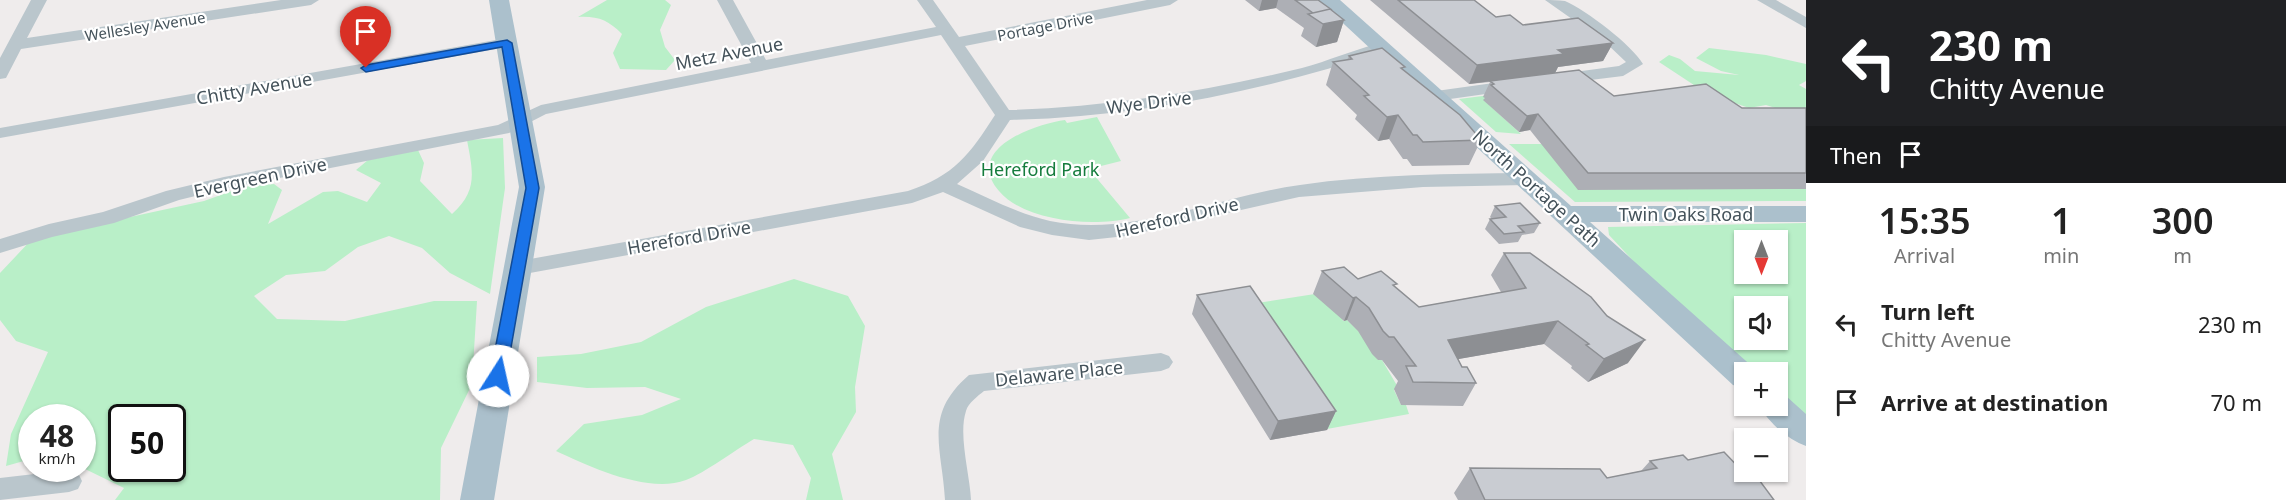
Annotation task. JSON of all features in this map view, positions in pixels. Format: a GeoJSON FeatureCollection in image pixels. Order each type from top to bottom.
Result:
{"type":"FeatureCollection","features":[{"type":"Feature","properties":{"kind":"main road"},"geometry":{"type":"LineString","coordinates":[[477,500],[532,188],[499,0]]}},
{"type":"Feature","properties":{"kind":"main road","name":"North Portage Path"},"geometry":{"type":"LineString","coordinates":[[1328,0],[1734,368]]}},
{"type":"Feature","properties":{"kind":"main road","name":"Twin Oaks Road"},"geometry":{"type":"LineString","coordinates":[[1565,214],[1806,214]]}},
{"type":"Feature","properties":{"kind":"main road"},"geometry":{"type":"LineString","coordinates":[[1787,416],[1806,433]]}},
{"type":"Feature","properties":{"kind":"street"},"geometry":{"type":"LineString","coordinates":[[0,74],[39,0]]}},
{"type":"Feature","properties":{"kind":"street","name":"Wellesley Avenue"},"geometry":{"type":"LineString","coordinates":[[15,45],[311,0]]}},
{"type":"Feature","properties":{"kind":"street"},"geometry":{"type":"LineString","coordinates":[[725,0],[761,67]]}},
{"type":"Feature","properties":{"kind":"street"},"geometry":{"type":"LineString","coordinates":[[925,0],[1004,115],[971,163],[945,186]]}},
{"type":"Feature","properties":{"kind":"street","name":"Portage Drive"},"geometry":{"type":"LineString","coordinates":[[950,37],[1170,0]]}},
{"type":"Feature","properties":{"kind":"street"},"geometry":{"type":"LineString","coordinates":[[1436,96],[1623,70],[1635,64],[1633,58],[1622,47],[1553,0]]}},
{"type":"Feature","properties":{"kind":"street"},"geometry":{"type":"LineString","coordinates":[[1765,0],[1789,5],[1806,15]]}},
{"type":"Feature","properties":{"kind":"street"},"geometry":{"type":"LineString","coordinates":[[1789,5],[1806,23]]}},
{"type":"Feature","properties":{"kind":"street","name":"Metz Avenue"},"geometry":{"type":"LineString","coordinates":[[521,118],[541,110],[761,67],[950,37]]}},
{"type":"Feature","properties":{"kind":"street","name":"Chitty Avenue"},"geometry":{"type":"LineString","coordinates":[[0,133],[507,43]]}},
{"type":"Feature","properties":{"kind":"street","name":"Wye Drive"},"geometry":{"type":"LineString","coordinates":[[1004,115],[1049,114],[1201,96],[1308,71],[1380,48]]}},
{"type":"Feature","properties":{"kind":"street","name":"Evergreen Drive"},"geometry":{"type":"LineString","coordinates":[[0,246],[49,231],[107,218],[174,195],[496,130],[514,124],[521,118]]}},
{"type":"Feature","properties":{"kind":"street","name":"Hereford Drive"},"geometry":{"type":"LineString","coordinates":[[519,268],[837,212],[912,197],[945,186],[1028,222],[1089,233],[1126,229],[1232,204],[1310,189],[1423,181],[1526,179]]}},
{"type":"Feature","properties":{"kind":"street","name":"Delaware Place"},"geometry":{"type":"LineString","coordinates":[[958,500],[951,426],[954,408],[964,394],[978,382],[1161,362]]}},
{"type":"Feature","properties":{"kind":"street"},"geometry":{"type":"LineString","coordinates":[[0,489],[60,482]]}},
{"type":"Feature","properties":{"kind":"green space"},"geometry":{"type":"Polygon","coordinates":[[[607,0],[665,0],[671,5],[660,30],[665,47],[675,60],[666,70],[620,69],[613,53],[622,34],[602,20],[578,17],[607,0]]]}},
{"type":"Feature","properties":{"kind":"green space"},"geometry":{"type":"Polygon","coordinates":[[[1709,48],[1766,55],[1806,64],[1806,81],[1799,85],[1806,89],[1806,118],[1766,105],[1749,108],[1726,100],[1700,89],[1659,62],[1669,55],[1680,59],[1695,71],[1739,75],[1721,71],[1696,58],[1709,48]]]}},
{"type":"Feature","properties":{"kind":"green space"},"geometry":{"type":"Polygon","coordinates":[[[1592,82],[1489,105],[1521,134],[1496,132],[1459,99],[1592,82]]]}},
{"type":"Feature","properties":{"kind":"green space","name":"Hereford Park"},"geometry":{"type":"Polygon","coordinates":[[[1097,117],[1121,161],[1089,169],[1130,218],[1098,222],[1061,220],[1025,210],[999,191],[990,176],[990,163],[996,151],[1007,141],[1021,133],[1052,122],[1065,120],[1067,123],[1097,117]]]}},
{"type":"Feature","properties":{"kind":"green space"},"geometry":{"type":"Polygon","coordinates":[[[503,138],[505,188],[490,294],[450,273],[422,248],[389,236],[358,247],[325,271],[286,275],[254,296],[277,319],[345,321],[434,301],[477,301],[472,384],[441,448],[440,500],[115,500],[124,488],[112,482],[186,482],[186,404],[108,404],[108,480],[96,474],[96,404],[25,404],[48,352],[16,341],[0,320],[0,273],[33,238],[204,201],[243,187],[274,184],[282,190],[268,224],[323,192],[338,191],[367,202],[381,183],[356,170],[368,160],[418,150],[424,163],[420,181],[452,214],[460,206],[470,189],[471,162],[467,140],[503,138]]]}},
{"type":"Feature","properties":{"kind":"green space"},"geometry":{"type":"Polygon","coordinates":[[[1509,144],[1541,144],[1806,189],[1806,201],[1575,202],[1509,144]]]}},
{"type":"Feature","properties":{"kind":"green space"},"geometry":{"type":"Polygon","coordinates":[[[1806,223],[1806,419],[1788,402],[1788,362],[1743,362],[1638,266],[1609,235],[1608,227],[1806,223]]]}},
{"type":"Feature","properties":{"kind":"green space"},"geometry":{"type":"Polygon","coordinates":[[[794,279],[848,296],[865,326],[855,387],[856,412],[832,454],[843,500],[806,500],[811,478],[793,445],[754,439],[694,477],[671,483],[654,484],[619,477],[556,451],[584,424],[642,415],[681,399],[645,387],[587,388],[537,382],[537,357],[581,354],[641,342],[706,307],[794,279]]]}},
{"type":"Feature","properties":{"kind":"green space"},"geometry":{"type":"Polygon","coordinates":[[[1334,291],[1343,321],[1347,320],[1364,336],[1378,360],[1382,360],[1399,389],[1394,390],[1401,405],[1406,405],[1409,414],[1327,429],[1244,305],[1334,291]]]}},
{"type":"Feature","properties":{"kind":"green space"},"geometry":{"type":"Polygon","coordinates":[[[18,418],[18,463],[6,466],[11,434],[18,418]]]}},
{"type":"Feature","properties":{"kind":"building"},"geometry":{"type":"Polygon","coordinates":[[[1295,0],[1318,0],[1332,10],[1313,13],[1295,0]]]}},
{"type":"Feature","properties":{"kind":"building"},"geometry":{"type":"Polygon","coordinates":[[[1398,0],[1474,0],[1496,17],[1510,15],[1523,25],[1578,18],[1613,43],[1558,50],[1564,54],[1477,65],[1398,0]]]}},
{"type":"Feature","properties":{"kind":"building"},"geometry":{"type":"Polygon","coordinates":[[[1330,9],[1344,20],[1323,24],[1308,14],[1330,9]]]}},
{"type":"Feature","properties":{"kind":"building"},"geometry":{"type":"Polygon","coordinates":[[[1382,48],[1405,67],[1401,68],[1460,115],[1481,140],[1423,142],[1417,135],[1413,135],[1398,115],[1387,117],[1364,96],[1369,95],[1333,62],[1352,59],[1349,56],[1382,48]]]}},
{"type":"Feature","properties":{"kind":"building"},"geometry":{"type":"Polygon","coordinates":[[[1579,70],[1614,96],[1706,84],[1742,108],[1806,108],[1806,173],[1588,173],[1538,114],[1527,116],[1491,85],[1494,84],[1490,81],[1579,70]]]}},
{"type":"Feature","properties":{"kind":"building"},"geometry":{"type":"Polygon","coordinates":[[[1520,203],[1540,223],[1518,226],[1524,232],[1504,234],[1490,219],[1506,217],[1495,206],[1520,203]]]}},
{"type":"Feature","properties":{"kind":"building"},"geometry":{"type":"Polygon","coordinates":[[[1504,253],[1530,253],[1591,297],[1607,316],[1645,340],[1604,359],[1586,345],[1589,344],[1558,321],[1448,340],[1462,367],[1467,367],[1476,383],[1413,382],[1406,366],[1416,366],[1394,337],[1389,337],[1383,331],[1369,308],[1356,297],[1353,298],[1322,271],[1344,267],[1358,279],[1381,271],[1397,284],[1393,285],[1419,307],[1526,288],[1504,253]]]}},
{"type":"Feature","properties":{"kind":"building"},"geometry":{"type":"Polygon","coordinates":[[[1250,286],[1336,411],[1278,421],[1197,295],[1250,286]]]}},
{"type":"Feature","properties":{"kind":"building"},"geometry":{"type":"Polygon","coordinates":[[[1724,452],[1734,462],[1734,482],[1761,482],[1774,500],[1485,500],[1470,468],[1600,469],[1607,478],[1657,468],[1650,461],[1683,455],[1688,460],[1724,452]]]}},
{"type":"Feature","properties":{"kind":"route"},"geometry":{"type":"LineString","coordinates":[[366,68],[507,43],[532,188],[498,376]]}}]}
